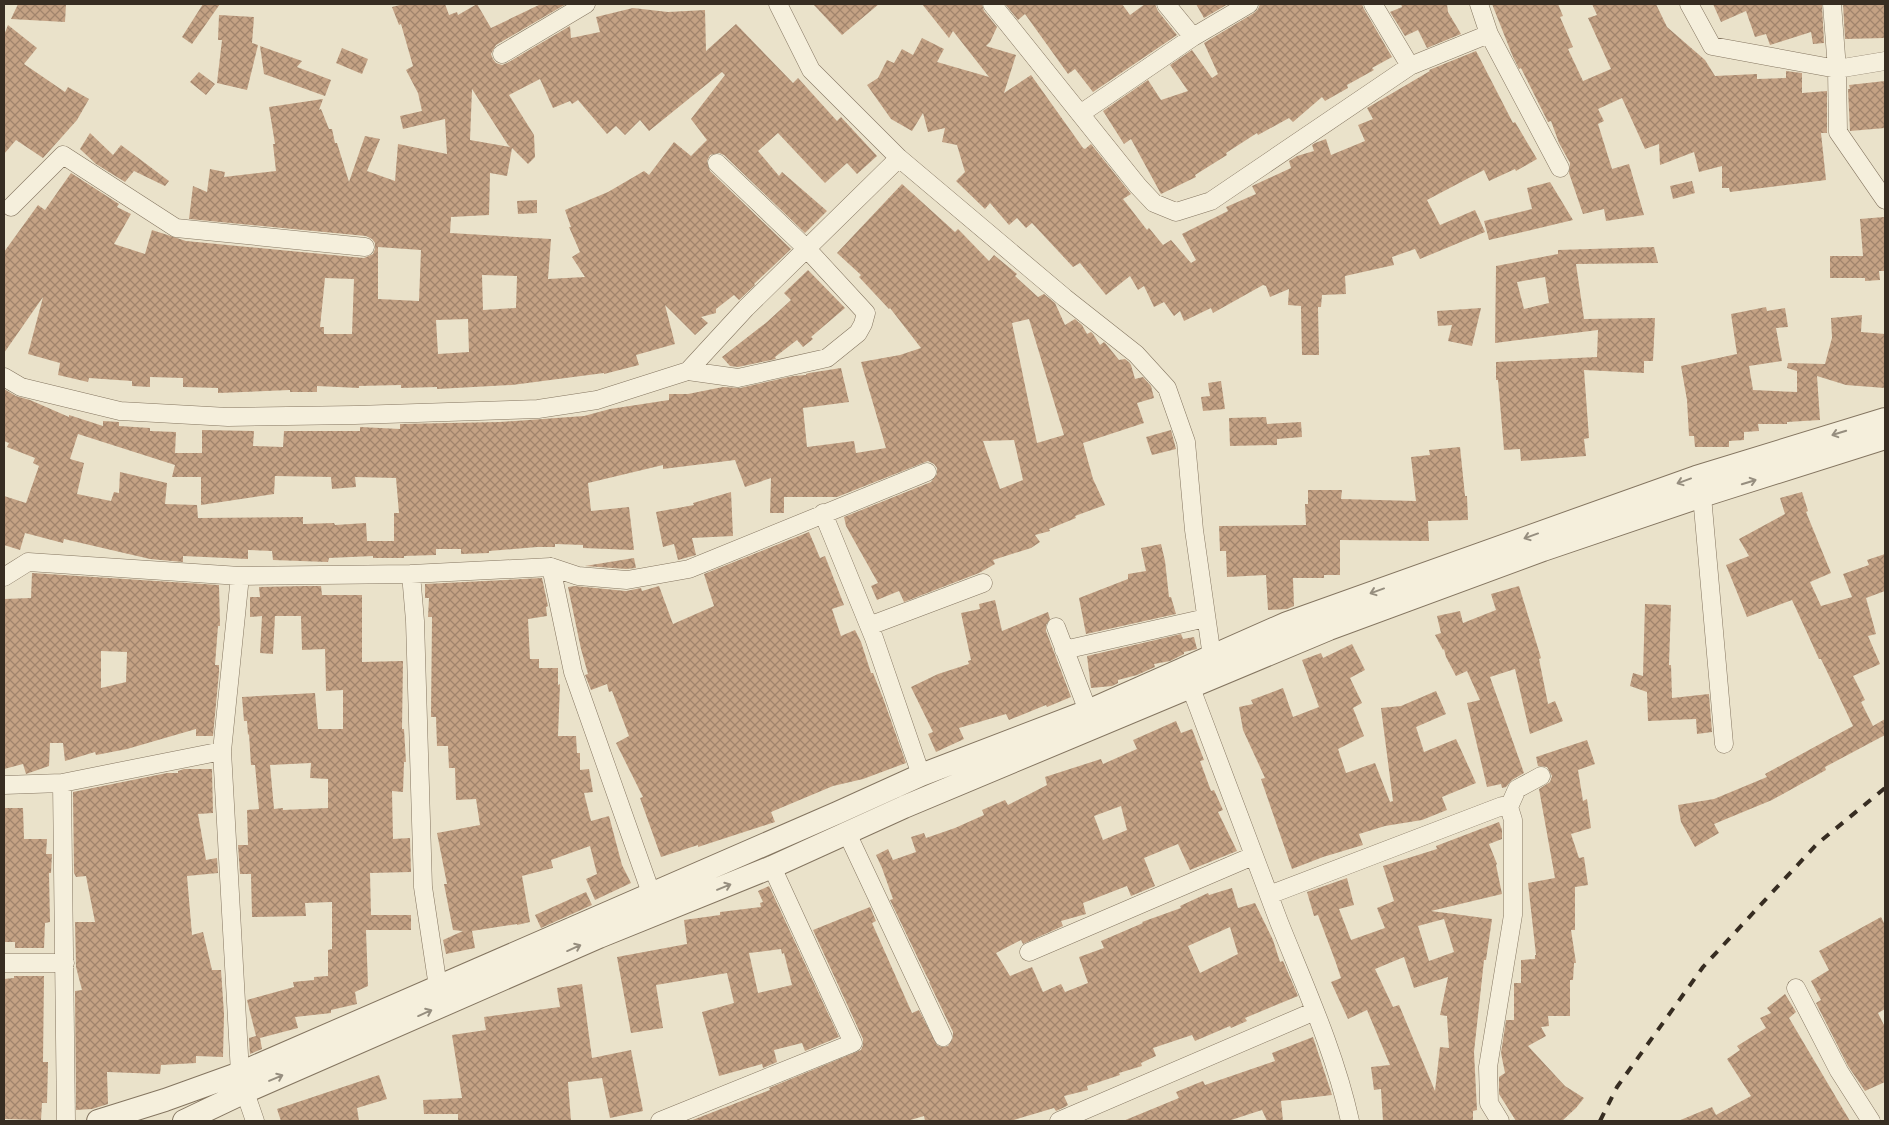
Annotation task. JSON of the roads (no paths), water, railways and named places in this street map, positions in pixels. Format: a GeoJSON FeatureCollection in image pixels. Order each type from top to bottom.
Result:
{"type":"FeatureCollection","features":[{"type":"Feature","properties":{"kind":"street"},"geometry":{"type":"LineString","coordinates":[[502,54],[586,4]]}},
{"type":"Feature","properties":{"kind":"street"},"geometry":{"type":"LineString","coordinates":[[778,4],[811,70],[900,158],[1066,298],[1136,354],[1167,388],[1186,442],[1194,530],[1212,658]]}},
{"type":"Feature","properties":{"kind":"street"},"geometry":{"type":"LineString","coordinates":[[992,4],[1138,186],[1154,204],[1176,212],[1211,201],[1410,66],[1490,34]]}},
{"type":"Feature","properties":{"kind":"street"},"geometry":{"type":"LineString","coordinates":[[1166,4],[1193,37]]}},
{"type":"Feature","properties":{"kind":"street"},"geometry":{"type":"LineString","coordinates":[[1080,114],[1193,37],[1249,4]]}},
{"type":"Feature","properties":{"kind":"street"},"geometry":{"type":"LineString","coordinates":[[1373,4],[1410,66]]}},
{"type":"Feature","properties":{"kind":"street"},"geometry":{"type":"LineString","coordinates":[[1479,4],[1490,34],[1560,168]]}},
{"type":"Feature","properties":{"kind":"street"},"geometry":{"type":"LineString","coordinates":[[1689,4],[1712,46],[1837,69],[1885,61]]}},
{"type":"Feature","properties":{"kind":"street"},"geometry":{"type":"LineString","coordinates":[[1832,4],[1837,69],[1838,132],[1885,200]]}},
{"type":"Feature","properties":{"kind":"street"},"geometry":{"type":"LineString","coordinates":[[6,208],[64,155],[176,228],[365,247]]}},
{"type":"Feature","properties":{"kind":"street"},"geometry":{"type":"LineString","coordinates":[[688,371],[746,308],[900,158]]}},
{"type":"Feature","properties":{"kind":"street"},"geometry":{"type":"LineString","coordinates":[[4,377],[22,387],[120,411],[228,417],[355,416],[538,409],[597,400],[688,371],[738,378],[827,358],[858,333],[864,324],[866,313],[807,249],[717,163]]}},
{"type":"Feature","properties":{"kind":"street"},"geometry":{"type":"LineString","coordinates":[[98,1121],[165,1100],[242,1082],[772,867],[913,803],[1191,688],[1504,554],[1696,477],[1885,418]]}},
{"type":"Feature","properties":{"kind":"street"},"geometry":{"type":"LineString","coordinates":[[184,1121],[242,1082],[438,987],[921,775],[1088,711],[1212,658],[1287,623],[1504,554],[1702,496],[1885,438]]}},
{"type":"Feature","properties":{"kind":"street"},"geometry":{"type":"LineString","coordinates":[[4,576],[28,562],[240,576],[411,574],[551,567],[578,576],[626,580],[689,568],[927,472]]}},
{"type":"Feature","properties":{"kind":"street"},"geometry":{"type":"LineString","coordinates":[[1702,496],[1724,744]]}},
{"type":"Feature","properties":{"kind":"street"},"geometry":{"type":"LineString","coordinates":[[822,513],[869,626],[921,775]]}},
{"type":"Feature","properties":{"kind":"street"},"geometry":{"type":"LineString","coordinates":[[551,567],[573,672],[651,893]]}},
{"type":"Feature","properties":{"kind":"street"},"geometry":{"type":"LineString","coordinates":[[411,574],[415,621],[423,886],[438,987]]}},
{"type":"Feature","properties":{"kind":"street"},"geometry":{"type":"LineString","coordinates":[[240,576],[222,750],[242,1082],[255,1121]]}},
{"type":"Feature","properties":{"kind":"street"},"geometry":{"type":"LineString","coordinates":[[869,626],[983,583]]}},
{"type":"Feature","properties":{"kind":"street"},"geometry":{"type":"LineString","coordinates":[[1064,650],[1206,618]]}},
{"type":"Feature","properties":{"kind":"street"},"geometry":{"type":"LineString","coordinates":[[1056,627],[1088,711]]}},
{"type":"Feature","properties":{"kind":"street"},"geometry":{"type":"LineString","coordinates":[[1191,688],[1253,856],[1315,1011],[1343,1090],[1350,1121]]}},
{"type":"Feature","properties":{"kind":"street"},"geometry":{"type":"LineString","coordinates":[[4,785],[62,783],[222,750]]}},
{"type":"Feature","properties":{"kind":"street"},"geometry":{"type":"LineString","coordinates":[[1500,1121],[1489,1104],[1488,1067],[1513,915],[1514,820],[1509,807],[1517,788],[1541,776]]}},
{"type":"Feature","properties":{"kind":"street"},"geometry":{"type":"LineString","coordinates":[[62,783],[66,1121]]}},
{"type":"Feature","properties":{"kind":"street"},"geometry":{"type":"LineString","coordinates":[[1269,894],[1502,806],[1509,807]]}},
{"type":"Feature","properties":{"kind":"street"},"geometry":{"type":"LineString","coordinates":[[847,833],[942,1037]]}},
{"type":"Feature","properties":{"kind":"street"},"geometry":{"type":"LineString","coordinates":[[1029,952],[1253,856]]}},
{"type":"Feature","properties":{"kind":"street"},"geometry":{"type":"LineString","coordinates":[[660,1121],[853,1044],[772,867]]}},
{"type":"Feature","properties":{"kind":"street"},"geometry":{"type":"LineString","coordinates":[[4,963],[65,963]]}},
{"type":"Feature","properties":{"kind":"street"},"geometry":{"type":"LineString","coordinates":[[1796,988],[1839,1071],[1871,1121]]}},
{"type":"Feature","properties":{"kind":"street"},"geometry":{"type":"LineString","coordinates":[[1059,1121],[1315,1011]]}},
{"type":"Feature","properties":{"kind":"railway"},"geometry":{"type":"LineString","coordinates":[[1600,1121],[1617,1087],[1703,967],[1817,844],[1885,788]]}}]}
